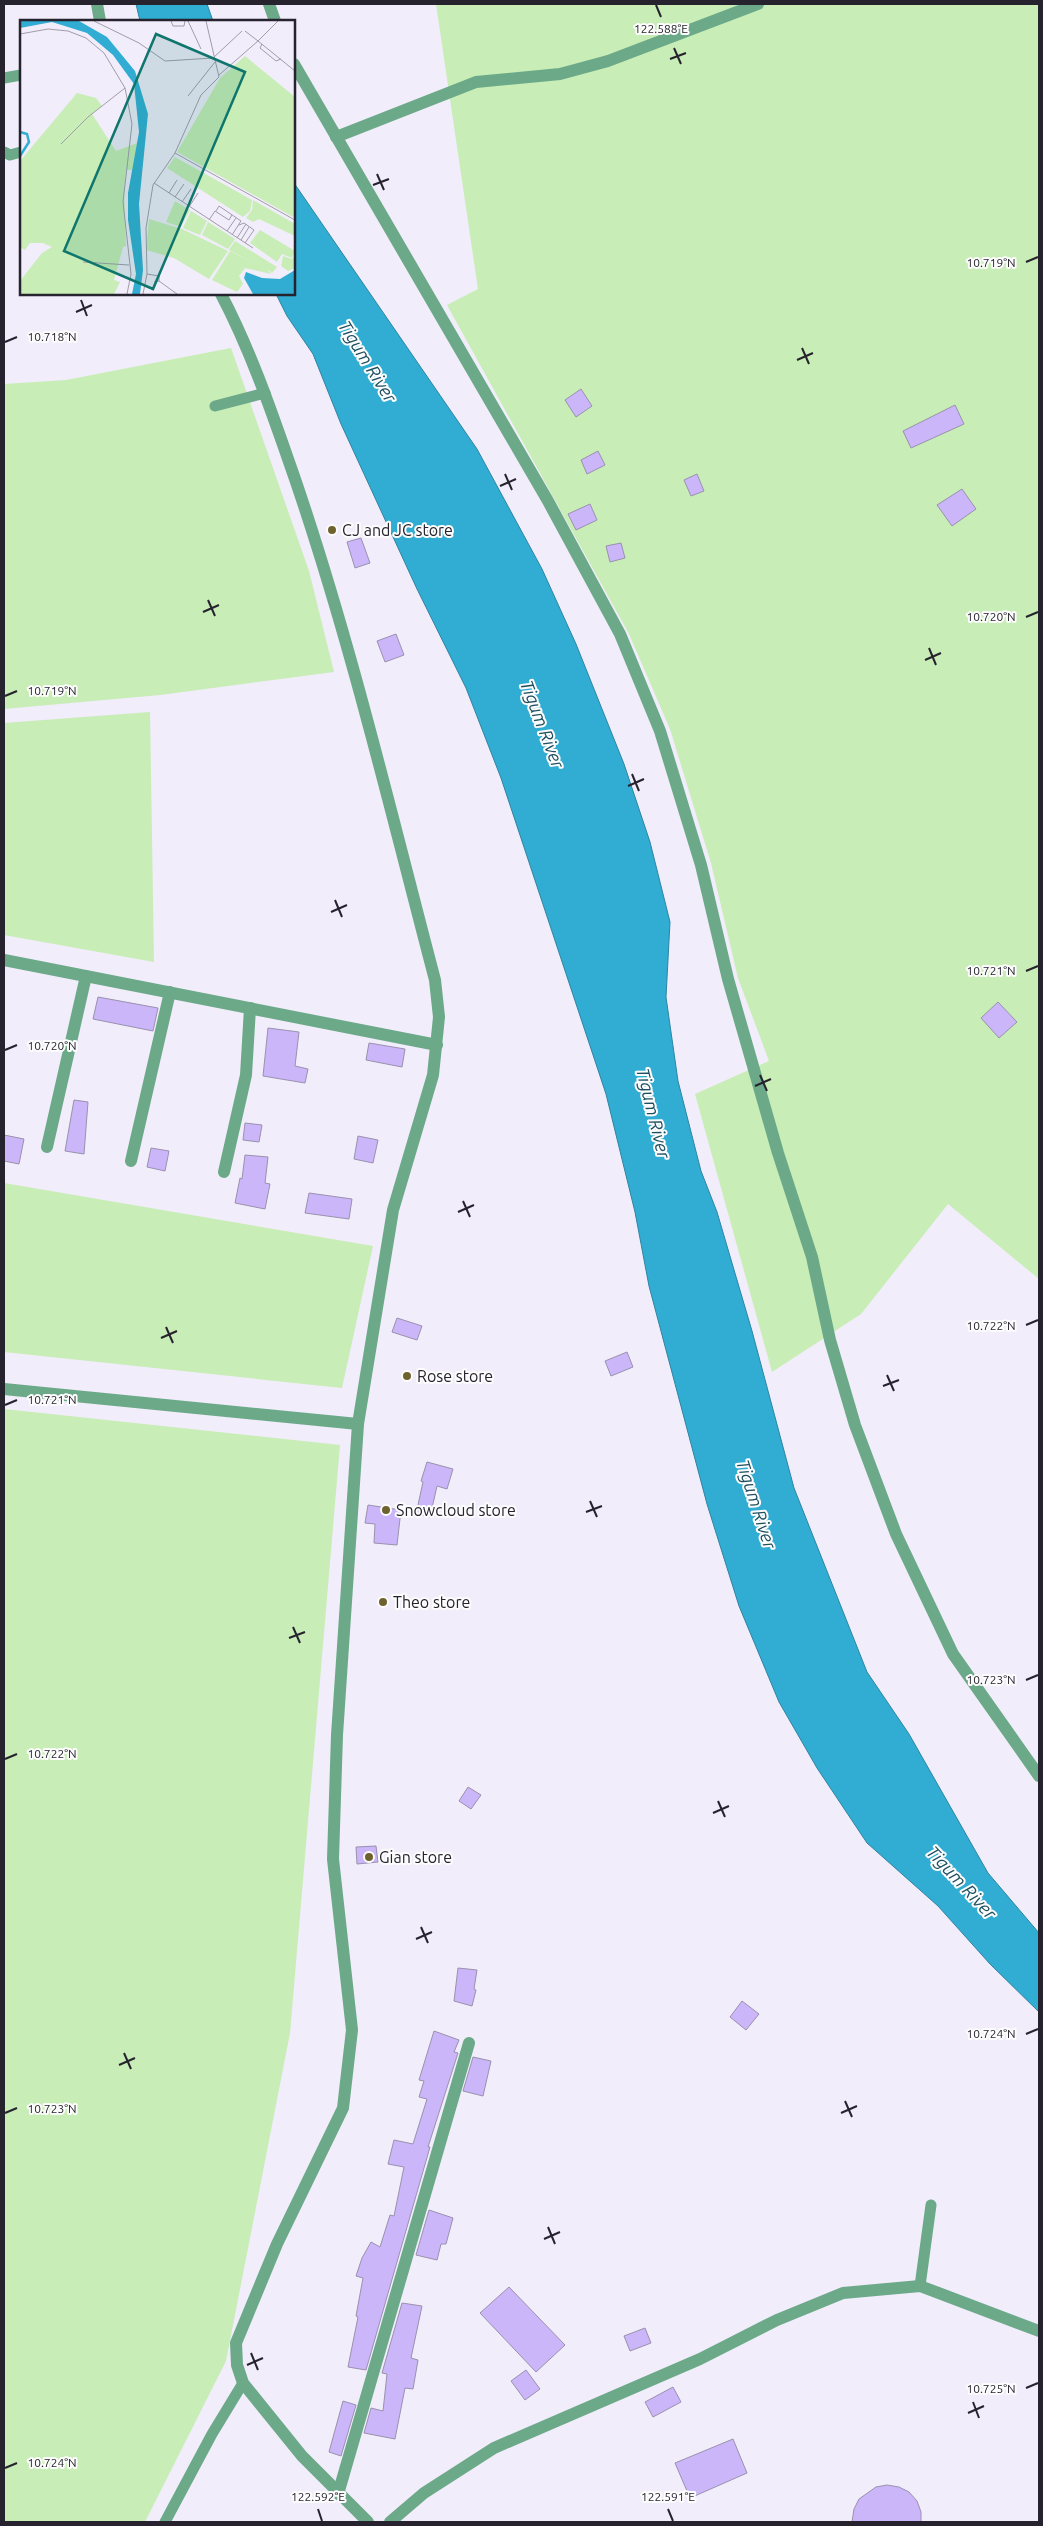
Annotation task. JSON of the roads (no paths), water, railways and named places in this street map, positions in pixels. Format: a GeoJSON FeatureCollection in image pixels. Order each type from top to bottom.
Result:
{"type":"FeatureCollection","features":[{"type":"Feature","properties":{"kind":"street"},"geometry":{"type":"LineString","coordinates":[[97,4],[100,20]]}},
{"type":"Feature","properties":{"kind":"street"},"geometry":{"type":"LineString","coordinates":[[269,4],[275,20]]}},
{"type":"Feature","properties":{"kind":"street"},"geometry":{"type":"LineString","coordinates":[[336,136],[476,82],[560,74],[608,62],[758,4]]}},
{"type":"Feature","properties":{"kind":"street"},"geometry":{"type":"LineString","coordinates":[[295,66],[548,501],[620,634],[660,731],[701,865],[728,979],[778,1153],[812,1257],[830,1340],[855,1425],[896,1534],[953,1654],[1039,1776]]}},
{"type":"Feature","properties":{"kind":"street"},"geometry":{"type":"LineString","coordinates":[[222,295],[237,324],[265,393],[326,570],[428,952],[439,1017],[433,1075],[393,1210],[358,1424],[337,1736],[333,1859],[352,2030],[343,2108],[277,2244],[236,2344],[237,2365],[243,2383],[302,2456],[368,2522]]}},
{"type":"Feature","properties":{"kind":"street"},"geometry":{"type":"LineString","coordinates":[[4,960],[437,1045]]}},
{"type":"Feature","properties":{"kind":"street"},"geometry":{"type":"LineString","coordinates":[[48,1147],[86,976]]}},
{"type":"Feature","properties":{"kind":"street"},"geometry":{"type":"LineString","coordinates":[[131,1161],[170,992]]}},
{"type":"Feature","properties":{"kind":"street"},"geometry":{"type":"LineString","coordinates":[[224,1172],[246,1075],[250,1008]]}},
{"type":"Feature","properties":{"kind":"street"},"geometry":{"type":"LineString","coordinates":[[4,1389],[358,1424]]}},
{"type":"Feature","properties":{"kind":"street"},"geometry":{"type":"LineString","coordinates":[[338,2494],[469,2043]]}},
{"type":"Feature","properties":{"kind":"street"},"geometry":{"type":"LineString","coordinates":[[390,2522],[424,2493],[494,2448],[700,2359],[777,2320],[844,2293],[920,2286],[1039,2331]]}},
{"type":"Feature","properties":{"kind":"lane"},"geometry":{"type":"LineString","coordinates":[[4,78],[20,75]]}},
{"type":"Feature","properties":{"kind":"lane"},"geometry":{"type":"LineString","coordinates":[[4,152],[10,155],[20,152]]}},
{"type":"Feature","properties":{"kind":"lane"},"geometry":{"type":"LineString","coordinates":[[215,406],[265,393]]}},
{"type":"Feature","properties":{"kind":"lane"},"geometry":{"type":"LineString","coordinates":[[920,2286],[931,2205]]}},
{"type":"Feature","properties":{"kind":"lane"},"geometry":{"type":"LineString","coordinates":[[165,2522],[212,2434],[243,2383]]}},
{"type":"Feature","properties":{"kind":"water"},"geometry":{"type":"Polygon","coordinates":[[[136,4],[207,4],[213,20],[140,20],[136,4]]]}},
{"type":"Feature","properties":{"kind":"water","name":"Tigum River"},"geometry":{"type":"Polygon","coordinates":[[[295,184],[477,449],[542,569],[576,644],[624,764],[650,842],[670,922],[666,997],[678,1081],[701,1171],[717,1212],[752,1331],[794,1488],[867,1672],[909,1734],[988,1873],[1039,1933],[1039,2012],[990,1964],[938,1906],[867,1843],[817,1768],[779,1702],[739,1606],[707,1504],[649,1286],[635,1212],[606,1094],[501,778],[466,688],[417,589],[341,424],[313,354],[287,316],[276,295],[295,295],[295,184]]]}},
{"type":"Feature","properties":{"kind":"place","name":"CJ and JC store"},"geometry":{"type":"Point","coordinates":[332,530]}},
{"type":"Feature","properties":{"kind":"place","name":"Rose store"},"geometry":{"type":"Point","coordinates":[407,1376]}},
{"type":"Feature","properties":{"kind":"place","name":"Snowcloud store"},"geometry":{"type":"Point","coordinates":[386,1510]}},
{"type":"Feature","properties":{"kind":"place","name":"Theo store"},"geometry":{"type":"Point","coordinates":[383,1602]}},
{"type":"Feature","properties":{"kind":"place","name":"Gian store"},"geometry":{"type":"Point","coordinates":[369,1857]}}]}
